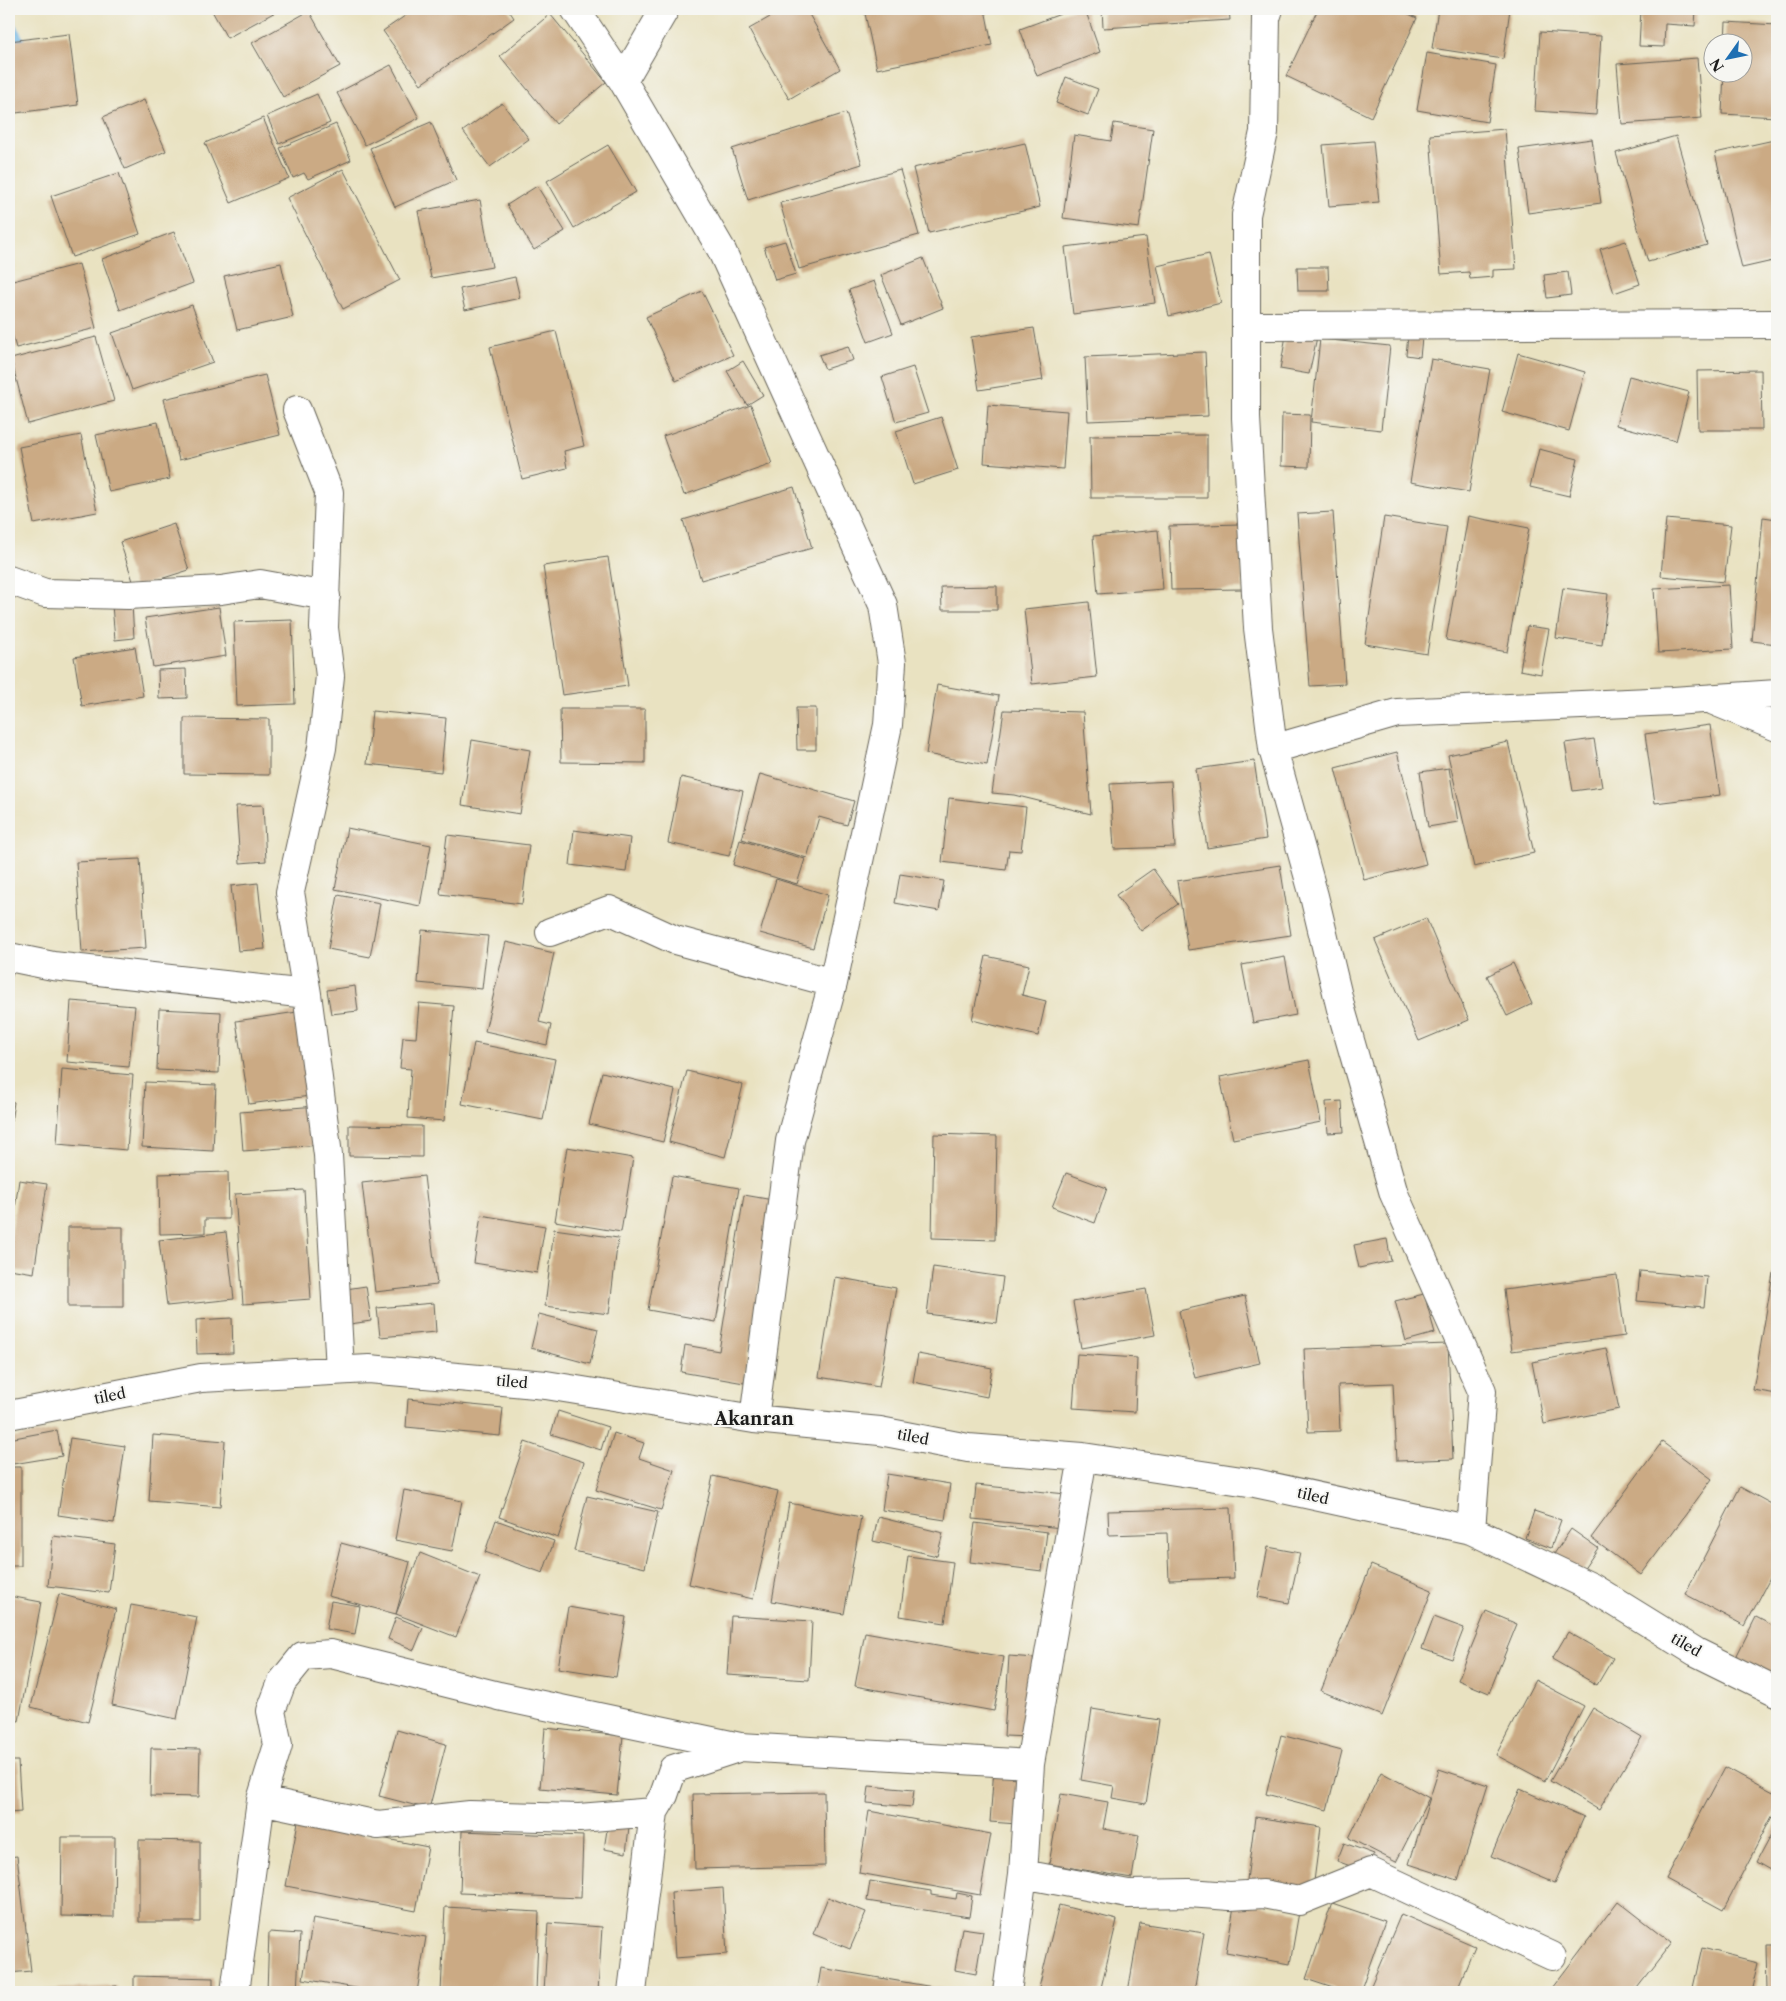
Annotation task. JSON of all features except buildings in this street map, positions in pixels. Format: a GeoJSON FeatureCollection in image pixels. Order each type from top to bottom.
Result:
{"type":"FeatureCollection","features":[{"type":"Feature","properties":{"kind":"street"},"geometry":{"type":"LineString","coordinates":[[575,9],[623,80],[721,248],[883,605],[892,663],[888,724],[834,983],[790,1141],[754,1419]]}},
{"type":"Feature","properties":{"kind":"street"},"geometry":{"type":"LineString","coordinates":[[623,80],[665,9]]}},
{"type":"Feature","properties":{"kind":"street"},"geometry":{"type":"LineString","coordinates":[[1270,9],[1266,18],[1264,132],[1246,215],[1246,418],[1258,628],[1274,749],[1314,896],[1341,1009],[1394,1194],[1482,1391],[1471,1530]]}},
{"type":"Feature","properties":{"kind":"street"},"geometry":{"type":"LineString","coordinates":[[1246,326],[1777,324]]}},
{"type":"Feature","properties":{"kind":"street"},"geometry":{"type":"LineString","coordinates":[[297,410],[329,492],[324,628],[330,676],[322,748],[290,892],[307,994],[328,1155],[340,1370]]}},
{"type":"Feature","properties":{"kind":"street"},"geometry":{"type":"LineString","coordinates":[[9,580],[46,594],[128,595],[221,590],[260,584],[326,596]]}},
{"type":"Feature","properties":{"kind":"street"},"geometry":{"type":"LineString","coordinates":[[1274,749],[1397,712],[1777,694]]}},
{"type":"Feature","properties":{"kind":"street"},"geometry":{"type":"LineString","coordinates":[[1707,698],[1777,728]]}},
{"type":"Feature","properties":{"kind":"street"},"geometry":{"type":"LineString","coordinates":[[550,932],[609,910],[675,940],[834,983]]}},
{"type":"Feature","properties":{"kind":"street"},"geometry":{"type":"LineString","coordinates":[[9,957],[53,966],[307,994]]}},
{"type":"Feature","properties":{"kind":"street","name":"tiled"},"geometry":{"type":"LineString","coordinates":[[9,1415],[201,1378],[369,1369],[546,1384],[754,1419],[880,1431],[968,1448],[1083,1457],[1255,1483],[1471,1530],[1591,1587],[1696,1652],[1777,1692]]}},
{"type":"Feature","properties":{"kind":"street"},"geometry":{"type":"LineString","coordinates":[[1007,1992],[1023,1874],[1030,1764],[1083,1457]]}},
{"type":"Feature","properties":{"kind":"street"},"geometry":{"type":"LineString","coordinates":[[235,1992],[261,1800],[278,1745],[270,1711],[282,1682],[303,1656],[331,1654],[499,1696],[741,1747],[1030,1764]]}},
{"type":"Feature","properties":{"kind":"street"},"geometry":{"type":"LineString","coordinates":[[632,1992],[654,1812],[664,1795],[673,1769],[741,1747]]}},
{"type":"Feature","properties":{"kind":"street"},"geometry":{"type":"LineString","coordinates":[[261,1800],[378,1824],[470,1815],[579,1818],[654,1812]]}},
{"type":"Feature","properties":{"kind":"street"},"geometry":{"type":"LineString","coordinates":[[1023,1874],[1128,1894],[1189,1893],[1230,1896],[1263,1894],[1299,1901],[1370,1872],[1552,1956]]}},
{"type":"Feature","properties":{"kind":"waterway"},"geometry":{"type":"LineString","coordinates":[[9,23],[25,52]]}},
{"type":"Feature","properties":{"kind":"district","name":"Akanran"},"geometry":{"type":"Point","coordinates":[754,1419]}}]}
